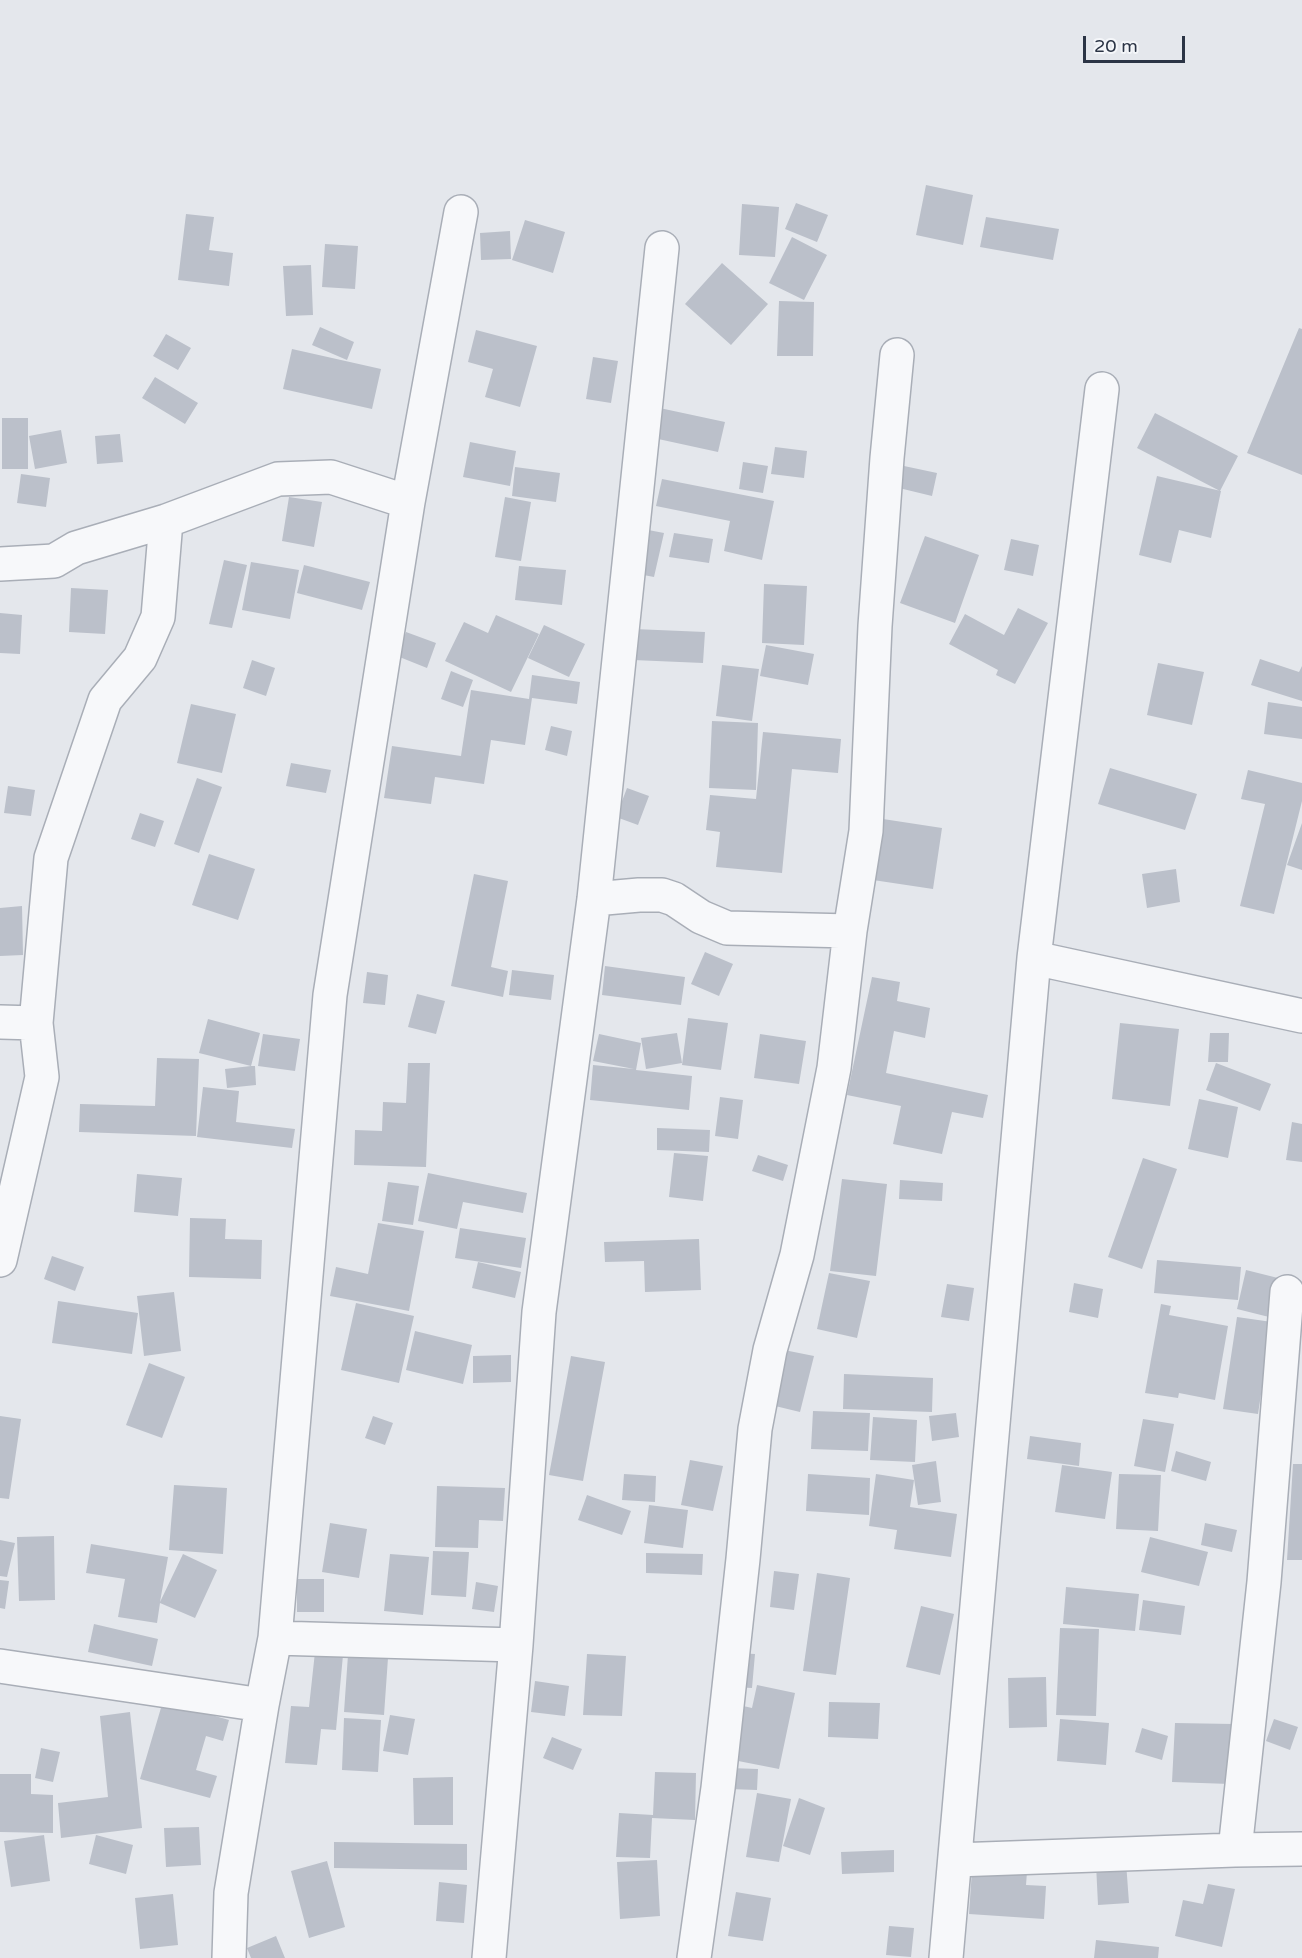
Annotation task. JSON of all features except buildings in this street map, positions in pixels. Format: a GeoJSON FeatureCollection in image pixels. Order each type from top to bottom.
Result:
{"type":"FeatureCollection","features":[{"type":"Feature","properties":{"kind":"street"},"geometry":{"type":"LineString","coordinates":[[229,1958],[231,1893],[275,1638],[330,994],[408,502],[460,212]]}},
{"type":"Feature","properties":{"kind":"street"},"geometry":{"type":"LineString","coordinates":[[489,1958],[516,1645],[539,1312],[594,899],[662,248]]}},
{"type":"Feature","properties":{"kind":"street"},"geometry":{"type":"LineString","coordinates":[[694,1958],[718,1788],[755,1429],[770,1350],[797,1255],[834,1068],[850,931],[866,831],[875,626],[897,355]]}},
{"type":"Feature","properties":{"kind":"street"},"geometry":{"type":"LineString","coordinates":[[946,1958],[1034,958],[1102,388]]}},
{"type":"Feature","properties":{"kind":"street"},"geometry":{"type":"LineString","coordinates":[[0,564],[54,561],[76,548],[166,521],[278,479],[331,477],[408,502]]}},
{"type":"Feature","properties":{"kind":"street"},"geometry":{"type":"LineString","coordinates":[[0,1260],[42,1077],[36,1023],[51,858],[105,700],[140,658],[158,617],[166,521]]}},
{"type":"Feature","properties":{"kind":"street"},"geometry":{"type":"LineString","coordinates":[[594,899],[662,895],[674,899],[701,917],[727,928],[850,931]]}},
{"type":"Feature","properties":{"kind":"street"},"geometry":{"type":"LineString","coordinates":[[1034,958],[1302,1017]]}},
{"type":"Feature","properties":{"kind":"street"},"geometry":{"type":"LineString","coordinates":[[0,1022],[36,1023]]}},
{"type":"Feature","properties":{"kind":"street"},"geometry":{"type":"LineString","coordinates":[[1235,1850],[1264,1582],[1288,1443],[1287,1292]]}},
{"type":"Feature","properties":{"kind":"street"},"geometry":{"type":"LineString","coordinates":[[275,1638],[516,1645]]}},
{"type":"Feature","properties":{"kind":"street"},"geometry":{"type":"LineString","coordinates":[[0,1666],[262,1705]]}},
{"type":"Feature","properties":{"kind":"street"},"geometry":{"type":"LineString","coordinates":[[955,1860],[1302,1849]]}}]}
